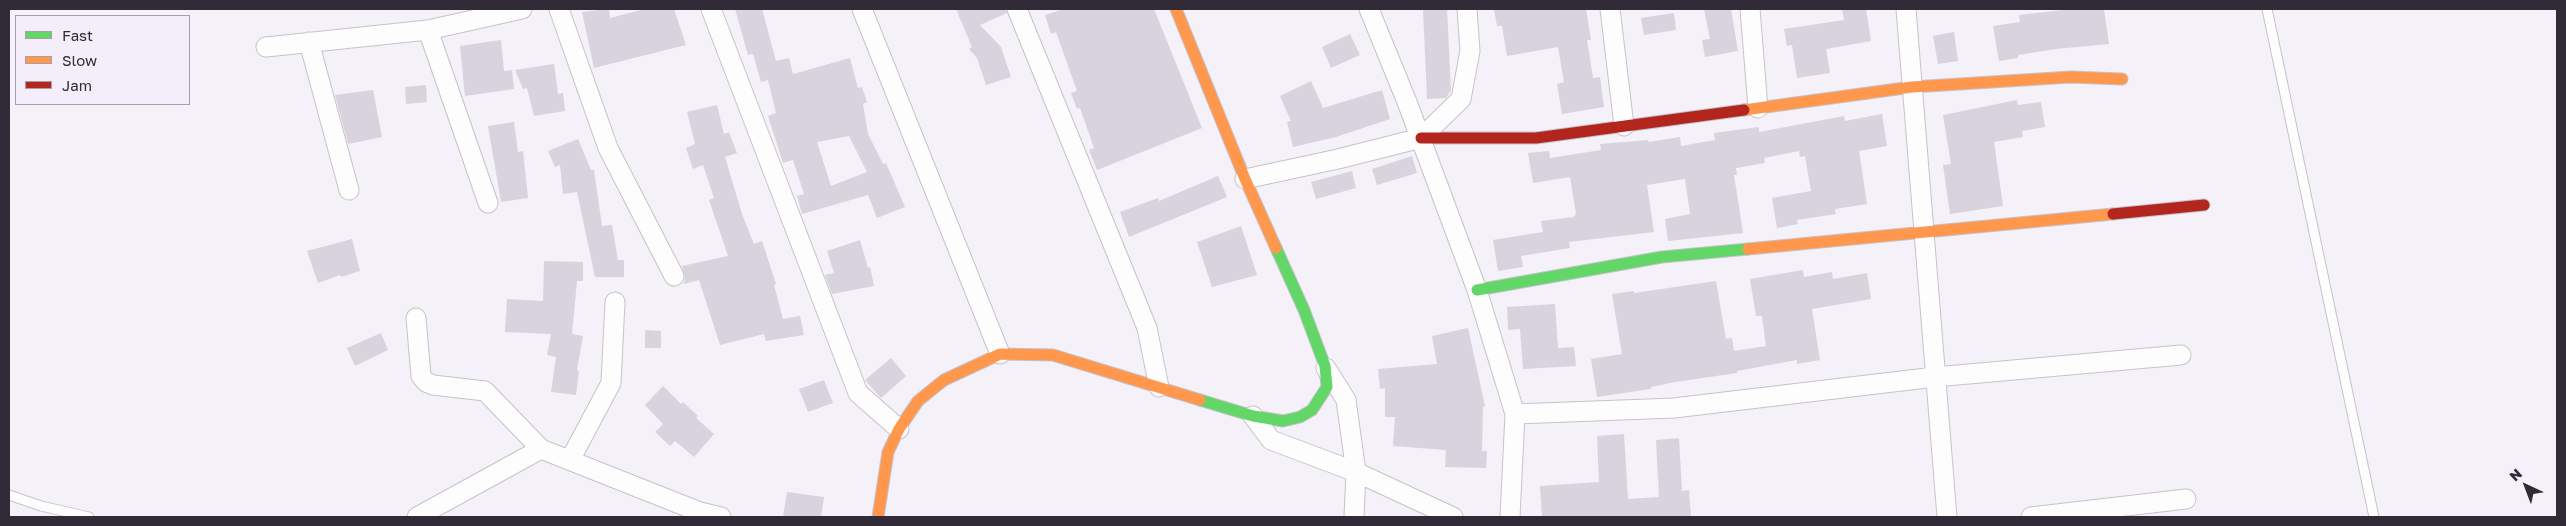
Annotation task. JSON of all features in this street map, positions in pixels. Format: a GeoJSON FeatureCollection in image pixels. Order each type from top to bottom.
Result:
{"type":"FeatureCollection","features":[{"type":"Feature","properties":{"kind":"street"},"geometry":{"type":"LineString","coordinates":[[266,47],[428,30],[522,9]]}},
{"type":"Feature","properties":{"kind":"street"},"geometry":{"type":"LineString","coordinates":[[559,9],[608,148],[674,276]]}},
{"type":"Feature","properties":{"kind":"street"},"geometry":{"type":"LineString","coordinates":[[711,9],[858,393],[898,429]]}},
{"type":"Feature","properties":{"kind":"street"},"geometry":{"type":"LineString","coordinates":[[862,9],[1000,354]]}},
{"type":"Feature","properties":{"kind":"street"},"geometry":{"type":"LineString","coordinates":[[1017,9],[1147,328],[1159,387]]}},
{"type":"Feature","properties":{"kind":"street"},"geometry":{"type":"LineString","coordinates":[[1176,9],[1245,178],[1304,310],[1325,366],[1346,400],[1356,472],[1354,517]]}},
{"type":"Feature","properties":{"kind":"street"},"geometry":{"type":"LineString","coordinates":[[1369,9],[1421,138],[1477,290],[1515,414],[1510,517]]}},
{"type":"Feature","properties":{"kind":"street"},"geometry":{"type":"LineString","coordinates":[[1421,138],[1460,99],[1470,51],[1467,9]]}},
{"type":"Feature","properties":{"kind":"street"},"geometry":{"type":"LineString","coordinates":[[1610,9],[1624,126]]}},
{"type":"Feature","properties":{"kind":"street"},"geometry":{"type":"LineString","coordinates":[[1750,9],[1758,108]]}},
{"type":"Feature","properties":{"kind":"street"},"geometry":{"type":"LineString","coordinates":[[1906,9],[1947,517]]}},
{"type":"Feature","properties":{"kind":"street"},"geometry":{"type":"LineString","coordinates":[[428,30],[488,203]]}},
{"type":"Feature","properties":{"kind":"street"},"geometry":{"type":"LineString","coordinates":[[309,42],[348,190]]}},
{"type":"Feature","properties":{"kind":"street"},"geometry":{"type":"LineString","coordinates":[[1245,178],[1338,159],[1421,138],[1536,138],[1912,87],[2071,78],[2122,79]]}},
{"type":"Feature","properties":{"kind":"street"},"geometry":{"type":"LineString","coordinates":[[1477,290],[1662,257],[1924,234],[2204,205]]}},
{"type":"Feature","properties":{"kind":"street"},"geometry":{"type":"LineString","coordinates":[[570,460],[611,383],[615,302]]}},
{"type":"Feature","properties":{"kind":"street"},"geometry":{"type":"LineString","coordinates":[[416,318],[421,376],[426,382],[433,385],[485,391],[542,449],[695,515],[721,517]]}},
{"type":"Feature","properties":{"kind":"street"},"geometry":{"type":"LineString","coordinates":[[878,517],[888,452],[898,429],[918,401],[944,380],[1000,354],[1032,352],[1053,355],[1253,416],[1283,421],[1300,417],[1312,410],[1327,387],[1325,366]]}},
{"type":"Feature","properties":{"kind":"street"},"geometry":{"type":"LineString","coordinates":[[1515,414],[1674,408],[1936,378],[2181,355]]}},
{"type":"Feature","properties":{"kind":"street"},"geometry":{"type":"LineString","coordinates":[[1253,416],[1272,440],[1356,472],[1453,517]]}},
{"type":"Feature","properties":{"kind":"street"},"geometry":{"type":"LineString","coordinates":[[417,517],[542,449]]}},
{"type":"Feature","properties":{"kind":"street"},"geometry":{"type":"LineString","coordinates":[[2031,517],[2186,499]]}},
{"type":"Feature","properties":{"kind":"lane"},"geometry":{"type":"LineString","coordinates":[[2267,9],[2374,517]]}},
{"type":"Feature","properties":{"kind":"lane"},"geometry":{"type":"LineString","coordinates":[[9,495],[41,506],[89,517]]}},
{"type":"Feature","properties":{"kind":"building"},"geometry":{"type":"Polygon","coordinates":[[[609,9],[610,18],[645,9],[674,9],[686,45],[594,68],[582,12],[609,9]]]}},
{"type":"Feature","properties":{"kind":"building"},"geometry":{"type":"Polygon","coordinates":[[[735,9],[762,9],[776,61],[789,58],[793,74],[850,58],[858,88],[862,87],[867,102],[863,104],[868,134],[883,164],[886,163],[905,207],[877,218],[868,195],[802,214],[797,196],[804,194],[793,160],[783,163],[768,116],[776,113],[768,80],[761,82],[753,54],[748,55],[735,9]],[[849,136],[817,142],[831,186],[867,172],[849,136]]]}},
{"type":"Feature","properties":{"kind":"building"},"geometry":{"type":"Polygon","coordinates":[[[956,9],[1006,9],[1007,13],[980,25],[1001,47],[1011,77],[986,85],[977,58],[969,49],[972,47],[956,9]]]}},
{"type":"Feature","properties":{"kind":"building"},"geometry":{"type":"Polygon","coordinates":[[[1064,9],[1154,9],[1202,128],[1097,170],[1089,150],[1094,148],[1080,108],[1077,109],[1071,93],[1077,91],[1056,32],[1051,34],[1045,15],[1064,9]]]}},
{"type":"Feature","properties":{"kind":"building"},"geometry":{"type":"Polygon","coordinates":[[[1423,9],[1447,9],[1451,90],[1446,98],[1427,99],[1423,9]]]}},
{"type":"Feature","properties":{"kind":"building"},"geometry":{"type":"Polygon","coordinates":[[[1494,9],[1586,9],[1591,40],[1587,40],[1593,78],[1600,77],[1604,107],[1562,114],[1557,84],[1564,82],[1558,47],[1507,56],[1502,26],[1497,26],[1494,9]]]}},
{"type":"Feature","properties":{"kind":"building"},"geometry":{"type":"Polygon","coordinates":[[[1704,9],[1731,9],[1738,51],[1705,57],[1702,40],[1710,39],[1704,9]]]}},
{"type":"Feature","properties":{"kind":"building"},"geometry":{"type":"Polygon","coordinates":[[[1842,9],[1866,9],[1871,41],[1826,49],[1830,73],[1797,78],[1792,45],[1787,46],[1784,29],[1844,20],[1842,9]]]}},
{"type":"Feature","properties":{"kind":"building"},"geometry":{"type":"Polygon","coordinates":[[[2072,9],[2104,9],[2109,44],[2056,49],[2018,55],[2018,58],[1999,61],[1993,26],[2020,22],[2019,15],[2072,9]]]}},
{"type":"Feature","properties":{"kind":"building"},"geometry":{"type":"Polygon","coordinates":[[[1674,13],[1676,30],[1644,35],[1641,18],[1674,13]]]}},
{"type":"Feature","properties":{"kind":"building"},"geometry":{"type":"Polygon","coordinates":[[[1954,32],[1958,61],[1938,64],[1933,36],[1954,32]]]}},
{"type":"Feature","properties":{"kind":"building"},"geometry":{"type":"Polygon","coordinates":[[[1350,34],[1360,55],[1331,68],[1322,47],[1350,34]]]}},
{"type":"Feature","properties":{"kind":"building"},"geometry":{"type":"Polygon","coordinates":[[[501,40],[504,71],[512,70],[514,89],[465,96],[460,46],[501,40]]]}},
{"type":"Feature","properties":{"kind":"building"},"geometry":{"type":"Polygon","coordinates":[[[554,64],[558,94],[563,93],[565,111],[534,116],[527,88],[523,89],[515,70],[554,64]]]}},
{"type":"Feature","properties":{"kind":"building"},"geometry":{"type":"Polygon","coordinates":[[[1311,81],[1323,108],[1382,90],[1390,119],[1336,137],[1293,147],[1287,122],[1291,121],[1280,96],[1311,81]]]}},
{"type":"Feature","properties":{"kind":"building"},"geometry":{"type":"Polygon","coordinates":[[[426,85],[427,102],[406,104],[405,87],[426,85]]]}},
{"type":"Feature","properties":{"kind":"building"},"geometry":{"type":"Polygon","coordinates":[[[373,90],[382,137],[348,144],[335,95],[373,90]]]}},
{"type":"Feature","properties":{"kind":"building"},"geometry":{"type":"Polygon","coordinates":[[[2017,100],[2018,105],[2041,102],[2045,127],[2022,131],[2023,137],[1994,142],[2003,206],[1950,214],[1943,165],[1951,164],[1943,115],[2017,100]]]}},
{"type":"Feature","properties":{"kind":"building"},"geometry":{"type":"Polygon","coordinates":[[[717,105],[724,134],[729,132],[737,153],[725,157],[742,214],[754,244],[762,241],[776,284],[774,285],[783,319],[800,316],[804,335],[766,341],[764,334],[720,345],[699,280],[684,284],[685,276],[682,266],[728,256],[709,200],[714,198],[703,165],[693,169],[686,148],[695,144],[687,112],[717,105]]]}},
{"type":"Feature","properties":{"kind":"building"},"geometry":{"type":"Polygon","coordinates":[[[1882,114],[1887,146],[1859,151],[1867,204],[1835,209],[1836,214],[1797,220],[1798,224],[1777,228],[1772,198],[1811,191],[1805,156],[1800,157],[1799,151],[1764,158],[1765,163],[1736,168],[1737,175],[1734,175],[1743,233],[1668,241],[1665,219],[1690,214],[1685,179],[1647,185],[1654,232],[1569,242],[1570,248],[1521,256],[1523,267],[1498,271],[1493,240],[1543,232],[1541,221],[1574,217],[1576,214],[1570,177],[1533,183],[1528,153],[1549,151],[1550,158],[1601,150],[1600,144],[1648,140],[1649,142],[1680,137],[1681,146],[1715,140],[1714,133],[1759,127],[1759,132],[1844,116],[1845,121],[1882,114]]]}},
{"type":"Feature","properties":{"kind":"building"},"geometry":{"type":"Polygon","coordinates":[[[514,122],[518,152],[523,151],[528,198],[501,202],[488,126],[514,122]]]}},
{"type":"Feature","properties":{"kind":"building"},"geometry":{"type":"Polygon","coordinates":[[[578,139],[591,170],[594,170],[602,226],[612,225],[618,260],[624,260],[624,277],[595,277],[577,192],[563,194],[560,165],[555,167],[548,151],[578,139]]]}},
{"type":"Feature","properties":{"kind":"building"},"geometry":{"type":"Polygon","coordinates":[[[1412,156],[1417,173],[1377,185],[1372,169],[1412,156]]]}},
{"type":"Feature","properties":{"kind":"building"},"geometry":{"type":"Polygon","coordinates":[[[1352,171],[1356,188],[1316,199],[1311,182],[1352,171]]]}},
{"type":"Feature","properties":{"kind":"building"},"geometry":{"type":"Polygon","coordinates":[[[1218,176],[1227,197],[1129,237],[1120,212],[1158,198],[1159,201],[1218,176]]]}},
{"type":"Feature","properties":{"kind":"building"},"geometry":{"type":"Polygon","coordinates":[[[1241,226],[1257,275],[1212,287],[1197,242],[1241,226]]]}},
{"type":"Feature","properties":{"kind":"building"},"geometry":{"type":"Polygon","coordinates":[[[352,239],[360,271],[341,277],[340,275],[318,283],[307,251],[352,239]]]}},
{"type":"Feature","properties":{"kind":"building"},"geometry":{"type":"Polygon","coordinates":[[[860,240],[868,268],[870,267],[874,286],[832,294],[825,275],[834,273],[827,251],[860,240]]]}},
{"type":"Feature","properties":{"kind":"building"},"geometry":{"type":"Polygon","coordinates":[[[544,261],[583,262],[583,281],[577,281],[572,334],[583,336],[577,370],[579,371],[576,395],[551,392],[556,357],[547,355],[551,334],[505,332],[507,299],[543,301],[544,261]]]}},
{"type":"Feature","properties":{"kind":"building"},"geometry":{"type":"Polygon","coordinates":[[[1803,270],[1804,277],[1832,272],[1833,279],[1867,273],[1871,299],[1812,309],[1820,360],[1797,364],[1797,360],[1737,371],[1737,373],[1675,382],[1651,387],[1651,389],[1597,397],[1591,359],[1622,354],[1612,294],[1634,291],[1634,293],[1716,281],[1726,339],[1732,338],[1734,351],[1766,346],[1762,316],[1756,316],[1750,279],[1803,270]]]}},
{"type":"Feature","properties":{"kind":"building"},"geometry":{"type":"Polygon","coordinates":[[[1555,304],[1558,348],[1574,347],[1576,366],[1523,369],[1520,329],[1508,330],[1507,307],[1555,304]]]}},
{"type":"Feature","properties":{"kind":"building"},"geometry":{"type":"Polygon","coordinates":[[[1468,328],[1485,406],[1483,407],[1482,451],[1487,451],[1486,468],[1445,467],[1446,450],[1393,446],[1395,417],[1385,417],[1385,388],[1380,389],[1378,369],[1437,364],[1432,336],[1468,328]]]}},
{"type":"Feature","properties":{"kind":"building"},"geometry":{"type":"Polygon","coordinates":[[[645,330],[661,331],[661,348],[645,348],[645,330]]]}},
{"type":"Feature","properties":{"kind":"building"},"geometry":{"type":"Polygon","coordinates":[[[381,333],[388,350],[355,366],[347,348],[381,333]]]}},
{"type":"Feature","properties":{"kind":"building"},"geometry":{"type":"Polygon","coordinates":[[[891,358],[906,376],[881,398],[865,380],[891,358]]]}},
{"type":"Feature","properties":{"kind":"building"},"geometry":{"type":"Polygon","coordinates":[[[824,380],[833,403],[808,412],[799,389],[824,380]]]}},
{"type":"Feature","properties":{"kind":"building"},"geometry":{"type":"Polygon","coordinates":[[[663,386],[681,404],[683,402],[698,416],[696,418],[714,434],[694,457],[675,441],[670,446],[655,432],[663,424],[645,405],[663,386]]]}},
{"type":"Feature","properties":{"kind":"building"},"geometry":{"type":"Polygon","coordinates":[[[1624,434],[1628,499],[1659,497],[1656,440],[1679,438],[1682,491],[1689,490],[1691,517],[1542,517],[1540,486],[1599,482],[1597,436],[1624,434]]]}},
{"type":"Feature","properties":{"kind":"building"},"geometry":{"type":"Polygon","coordinates":[[[787,492],[824,497],[821,517],[783,517],[787,492]]]}},
{"type":"Feature","properties":{"kind":"traffic: fast"},"geometry":{"type":"LineString","coordinates":[[1200,400],[1253,416],[1283,421],[1300,417],[1312,410],[1327,387],[1325,366],[1304,310],[1276,248]]}},
{"type":"Feature","properties":{"kind":"traffic: fast"},"geometry":{"type":"LineString","coordinates":[[1477,290],[1662,257],[1748,249]]}},
{"type":"Feature","properties":{"kind":"traffic: slow"},"geometry":{"type":"LineString","coordinates":[[1176,9],[1245,179],[1276,248]]}},
{"type":"Feature","properties":{"kind":"traffic: slow"},"geometry":{"type":"LineString","coordinates":[[1744,110],[1912,87],[2071,77],[2122,79]]}},
{"type":"Feature","properties":{"kind":"traffic: slow"},"geometry":{"type":"LineString","coordinates":[[1748,249],[2113,214]]}},
{"type":"Feature","properties":{"kind":"traffic: slow"},"geometry":{"type":"LineString","coordinates":[[878,517],[888,452],[899,429],[918,401],[944,380],[1000,354],[1053,355],[1200,400]]}},
{"type":"Feature","properties":{"kind":"traffic: jam"},"geometry":{"type":"LineString","coordinates":[[1421,138],[1536,138],[1744,110]]}},
{"type":"Feature","properties":{"kind":"traffic: jam"},"geometry":{"type":"LineString","coordinates":[[2113,214],[2204,205]]}}]}
